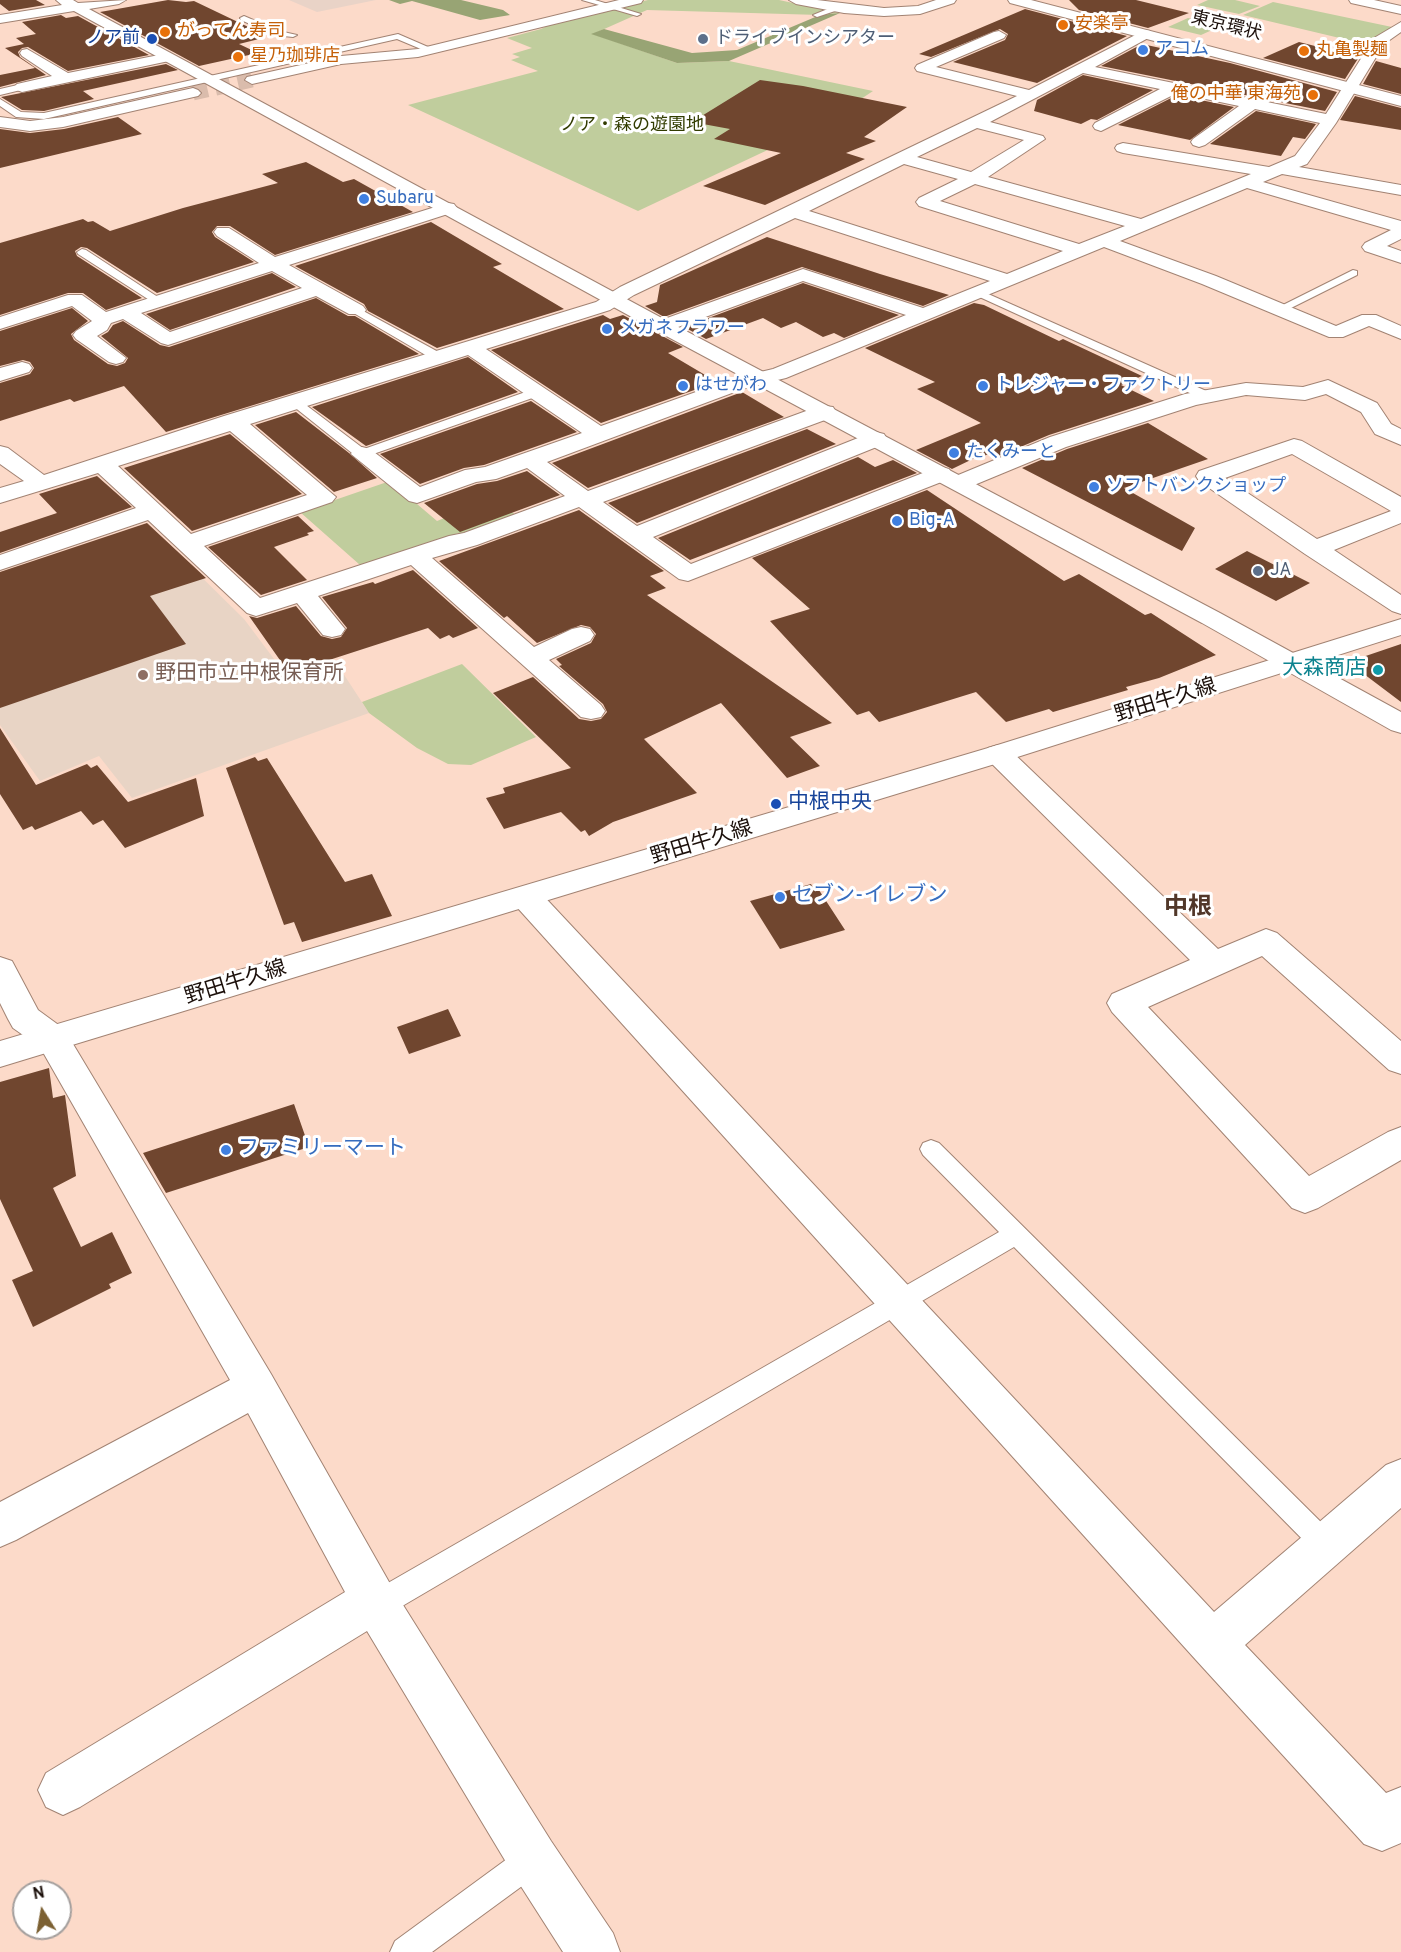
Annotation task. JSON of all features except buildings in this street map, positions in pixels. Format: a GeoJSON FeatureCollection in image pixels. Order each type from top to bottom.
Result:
{"type":"FeatureCollection","features":[{"type":"Feature","properties":{"kind":"main road"},"geometry":{"type":"LineString","coordinates":[[0,19],[68,3],[119,0]]}},
{"type":"Feature","properties":{"kind":"main road"},"geometry":{"type":"LineString","coordinates":[[796,0],[835,8],[873,12],[906,12],[949,0]]}},
{"type":"Feature","properties":{"kind":"main road","name":"東京環状"},"geometry":{"type":"LineString","coordinates":[[1015,0],[1352,84],[1401,92]]}},
{"type":"Feature","properties":{"kind":"main road","name":"東京環状"},"geometry":{"type":"LineString","coordinates":[[1042,0],[1352,84],[1401,102]]}},
{"type":"Feature","properties":{"kind":"main road"},"geometry":{"type":"LineString","coordinates":[[1356,0],[1401,10]]}},
{"type":"Feature","properties":{"kind":"main road"},"geometry":{"type":"LineString","coordinates":[[68,3],[614,300],[950,478],[1401,724]]}},
{"type":"Feature","properties":{"kind":"main road"},"geometry":{"type":"LineString","coordinates":[[252,80],[340,60],[431,50],[612,6],[637,7]]}},
{"type":"Feature","properties":{"kind":"main road"},"geometry":{"type":"LineString","coordinates":[[362,454],[417,496],[473,476],[488,474],[759,378],[779,374],[922,314],[1082,251],[1301,160],[1330,120],[1378,41],[1401,26]]}},
{"type":"Feature","properties":{"kind":"main road"},"geometry":{"type":"LineString","coordinates":[[0,496],[603,306],[627,291],[794,212],[1031,94],[1145,34]]}},
{"type":"Feature","properties":{"kind":"main road"},"geometry":{"type":"LineString","coordinates":[[999,35],[922,68],[1031,94]]}},
{"type":"Feature","properties":{"kind":"main road"},"geometry":{"type":"LineString","coordinates":[[1378,41],[1401,43]]}},
{"type":"Feature","properties":{"kind":"main road"},"geometry":{"type":"LineString","coordinates":[[27,53],[65,78]]}},
{"type":"Feature","properties":{"kind":"main road"},"geometry":{"type":"LineString","coordinates":[[956,53],[979,59]]}},
{"type":"Feature","properties":{"kind":"main road"},"geometry":{"type":"LineString","coordinates":[[22,87],[169,57]]}},
{"type":"Feature","properties":{"kind":"main road"},"geometry":{"type":"LineString","coordinates":[[1080,68],[1330,120]]}},
{"type":"Feature","properties":{"kind":"main road"},"geometry":{"type":"LineString","coordinates":[[1037,73],[1060,79]]}},
{"type":"Feature","properties":{"kind":"main road"},"geometry":{"type":"LineString","coordinates":[[1101,126],[1174,88]]}},
{"type":"Feature","properties":{"kind":"main road"},"geometry":{"type":"LineString","coordinates":[[0,122],[16,125],[44,125],[193,93]]}},
{"type":"Feature","properties":{"kind":"main road"},"geometry":{"type":"LineString","coordinates":[[1199,142],[1253,103]]}},
{"type":"Feature","properties":{"kind":"main road"},"geometry":{"type":"LineString","coordinates":[[973,122],[1037,139],[974,178],[925,202],[1082,251]]}},
{"type":"Feature","properties":{"kind":"main road"},"geometry":{"type":"LineString","coordinates":[[1124,148],[1401,190]]}},
{"type":"Feature","properties":{"kind":"main road"},"geometry":{"type":"LineString","coordinates":[[901,158],[1143,225]]}},
{"type":"Feature","properties":{"kind":"main road"},"geometry":{"type":"LineString","coordinates":[[1245,182],[1401,227]]}},
{"type":"Feature","properties":{"kind":"main road"},"geometry":{"type":"LineString","coordinates":[[116,358],[83,334],[100,326],[103,319],[448,208]]}},
{"type":"Feature","properties":{"kind":"main road"},"geometry":{"type":"LineString","coordinates":[[794,212],[1008,280]]}},
{"type":"Feature","properties":{"kind":"main road"},"geometry":{"type":"LineString","coordinates":[[223,232],[273,264],[356,310]]}},
{"type":"Feature","properties":{"kind":"main road"},"geometry":{"type":"LineString","coordinates":[[1401,232],[1371,247],[1401,257]]}},
{"type":"Feature","properties":{"kind":"main road"},"geometry":{"type":"LineString","coordinates":[[1104,241],[1209,280],[1336,333],[1368,319],[1401,333]]}},
{"type":"Feature","properties":{"kind":"main road"},"geometry":{"type":"LineString","coordinates":[[663,326],[803,275],[922,314]]}},
{"type":"Feature","properties":{"kind":"main road"},"geometry":{"type":"LineString","coordinates":[[58,288],[103,319]]}},
{"type":"Feature","properties":{"kind":"main road"},"geometry":{"type":"LineString","coordinates":[[126,312],[168,339],[318,289]]}},
{"type":"Feature","properties":{"kind":"main road"},"geometry":{"type":"LineString","coordinates":[[0,323],[75,300]]}},
{"type":"Feature","properties":{"kind":"main road"},"geometry":{"type":"LineString","coordinates":[[469,347],[598,434]]}},
{"type":"Feature","properties":{"kind":"main road"},"geometry":{"type":"LineString","coordinates":[[0,375],[22,368]]}},
{"type":"Feature","properties":{"kind":"main road"},"geometry":{"type":"LineString","coordinates":[[530,459],[688,574],[950,478],[1193,399],[1246,389],[1305,394],[1328,386],[1369,408],[1383,429],[1401,438]]}},
{"type":"Feature","properties":{"kind":"main road"},"geometry":{"type":"LineString","coordinates":[[102,464],[256,608],[458,541],[468,540],[568,502],[602,495],[825,412]]}},
{"type":"Feature","properties":{"kind":"main road"},"geometry":{"type":"LineString","coordinates":[[187,544],[324,497],[232,422]]}},
{"type":"Feature","properties":{"kind":"main road"},"geometry":{"type":"LineString","coordinates":[[637,535],[876,439]]}},
{"type":"Feature","properties":{"kind":"main road"},"geometry":{"type":"LineString","coordinates":[[1401,507],[1304,442],[1206,476],[1401,606]]}},
{"type":"Feature","properties":{"kind":"main road"},"geometry":{"type":"LineString","coordinates":[[0,453],[41,483]]}},
{"type":"Feature","properties":{"kind":"main road"},"geometry":{"type":"LineString","coordinates":[[0,563],[150,511]]}},
{"type":"Feature","properties":{"kind":"main road"},"geometry":{"type":"LineString","coordinates":[[1314,549],[1401,515]]}},
{"type":"Feature","properties":{"kind":"main road"},"geometry":{"type":"LineString","coordinates":[[415,555],[591,711]]}},
{"type":"Feature","properties":{"kind":"main road"},"geometry":{"type":"LineString","coordinates":[[301,592],[332,629]]}},
{"type":"Feature","properties":{"kind":"main road","name":"野田牛久線"},"geometry":{"type":"LineString","coordinates":[[0,1054],[998,754],[1401,627]]}},
{"type":"Feature","properties":{"kind":"main road"},"geometry":{"type":"LineString","coordinates":[[531,658],[581,634]]}},
{"type":"Feature","properties":{"kind":"main road"},"geometry":{"type":"LineString","coordinates":[[998,754],[1214,964]]}},
{"type":"Feature","properties":{"kind":"main road"},"geometry":{"type":"LineString","coordinates":[[526,897],[1212,1644],[1383,1826],[1401,1812]]}},
{"type":"Feature","properties":{"kind":"main road"},"geometry":{"type":"LineString","coordinates":[[1401,1062],[1266,941],[1124,1003],[1305,1197],[1401,1142]]}},
{"type":"Feature","properties":{"kind":"main road"},"geometry":{"type":"LineString","coordinates":[[0,969],[26,1019],[52,1038],[256,1387],[377,1605],[532,1859],[594,1952]]}},
{"type":"Feature","properties":{"kind":"main road"},"geometry":{"type":"LineString","coordinates":[[0,1525],[256,1387]]}},
{"type":"Feature","properties":{"kind":"main road"},"geometry":{"type":"LineString","coordinates":[[1212,1644],[1401,1480]]}},
{"type":"Feature","properties":{"kind":"main road"},"geometry":{"type":"LineString","coordinates":[[63,1790],[351,1612],[377,1605]]}},
{"type":"Feature","properties":{"kind":"lane"},"geometry":{"type":"LineString","coordinates":[[586,0],[612,6]]}},
{"type":"Feature","properties":{"kind":"lane"},"geometry":{"type":"LineString","coordinates":[[817,15],[835,8]]}},
{"type":"Feature","properties":{"kind":"lane"},"geometry":{"type":"LineString","coordinates":[[244,18],[277,33],[293,35]]}},
{"type":"Feature","properties":{"kind":"lane"},"geometry":{"type":"LineString","coordinates":[[0,102],[19,115],[44,116],[110,104],[120,99],[398,36],[431,50]]}},
{"type":"Feature","properties":{"kind":"lane"},"geometry":{"type":"LineString","coordinates":[[0,92],[22,87]]}},
{"type":"Feature","properties":{"kind":"lane"},"geometry":{"type":"LineString","coordinates":[[82,252],[158,301]]}},
{"type":"Feature","properties":{"kind":"lane"},"geometry":{"type":"LineString","coordinates":[[1279,310],[1353,273]]}},
{"type":"Feature","properties":{"kind":"lane"},"geometry":{"type":"LineString","coordinates":[[977,292],[1209,397]]}},
{"type":"Feature","properties":{"kind":"lane"},"geometry":{"type":"LineString","coordinates":[[356,310],[438,357]]}},
{"type":"Feature","properties":{"kind":"lane"},"geometry":{"type":"LineString","coordinates":[[294,402],[362,454],[534,393]]}},
{"type":"Feature","properties":{"kind":"lane"},"geometry":{"type":"LineString","coordinates":[[931,1149],[1326,1545]]}},
{"type":"Feature","properties":{"kind":"lane"},"geometry":{"type":"LineString","coordinates":[[377,1605],[1016,1234]]}},
{"type":"Feature","properties":{"kind":"lane"},"geometry":{"type":"LineString","coordinates":[[406,1952],[532,1859]]}},
{"type":"Feature","properties":{"kind":"shaded area"},"geometry":{"type":"Polygon","coordinates":[[[289,0],[376,0],[317,12],[289,0]]]}},
{"type":"Feature","properties":{"kind":"shaded area","name":"野田市立中根保育所"},"geometry":{"type":"Polygon","coordinates":[[[170,546],[244,619],[292,683],[339,667],[369,713],[132,798],[99,756],[40,781],[0,725],[0,601],[170,546]]]}},
{"type":"Feature","properties":{"kind":"green space"},"geometry":{"type":"Polygon","coordinates":[[[389,0],[461,0],[503,10],[510,15],[480,20],[412,1],[400,4],[389,0]]]}},
{"type":"Feature","properties":{"kind":"green space","name":"ノア・森の遊園地"},"geometry":{"type":"Polygon","coordinates":[[[648,0],[779,0],[840,13],[820,15],[647,10],[593,34],[677,63],[729,61],[873,91],[825,123],[638,211],[408,105],[538,71],[511,60],[520,57],[512,54],[532,48],[507,38],[541,29],[553,23],[648,0]]]}},
{"type":"Feature","properties":{"kind":"green space"},"geometry":{"type":"Polygon","coordinates":[[[1208,0],[1235,0],[1260,6],[1239,14],[1197,5],[1208,0]]]}},
{"type":"Feature","properties":{"kind":"green space"},"geometry":{"type":"Polygon","coordinates":[[[1273,2],[1392,27],[1369,45],[1243,15],[1273,2]]]}},
{"type":"Feature","properties":{"kind":"green space"},"geometry":{"type":"Polygon","coordinates":[[[840,13],[729,61],[677,63],[591,34],[604,29],[692,53],[737,50],[820,15],[840,13]]]}},
{"type":"Feature","properties":{"kind":"green space"},"geometry":{"type":"Polygon","coordinates":[[[1188,18],[1221,26],[1201,35],[1168,27],[1188,18]]]}},
{"type":"Feature","properties":{"kind":"green space"},"geometry":{"type":"Polygon","coordinates":[[[390,481],[437,521],[494,498],[517,516],[464,537],[459,533],[360,565],[300,512],[390,481]]]}},
{"type":"Feature","properties":{"kind":"green space"},"geometry":{"type":"Polygon","coordinates":[[[462,664],[536,737],[471,765],[448,764],[417,748],[369,713],[362,702],[462,664]]]}},
{"type":"Feature","properties":{"kind":"tunnel"},"geometry":{"type":"LineString","coordinates":[[193,93],[252,80]]}},
{"type":"Feature","properties":{"kind":"place","name":"安楽亭"},"geometry":{"type":"Point","coordinates":[1063,25]}},
{"type":"Feature","properties":{"kind":"place","name":"がってん寿司"},"geometry":{"type":"Point","coordinates":[165,32]}},
{"type":"Feature","properties":{"kind":"place","name":"ノア前"},"geometry":{"type":"Point","coordinates":[152,39]}},
{"type":"Feature","properties":{"kind":"place","name":"ドライブインシアター"},"geometry":{"type":"Point","coordinates":[703,39]}},
{"type":"Feature","properties":{"kind":"place","name":"アコム"},"geometry":{"type":"Point","coordinates":[1143,50]}},
{"type":"Feature","properties":{"kind":"place","name":"丸亀製麺"},"geometry":{"type":"Point","coordinates":[1304,51]}},
{"type":"Feature","properties":{"kind":"place","name":"星乃珈琲店"},"geometry":{"type":"Point","coordinates":[238,57]}},
{"type":"Feature","properties":{"kind":"place","name":"俺の中華 東海苑"},"geometry":{"type":"Point","coordinates":[1313,95]}},
{"type":"Feature","properties":{"kind":"place","name":"Subaru"},"geometry":{"type":"Point","coordinates":[364,199]}},
{"type":"Feature","properties":{"kind":"place","name":"メガネフラワー"},"geometry":{"type":"Point","coordinates":[607,329]}},
{"type":"Feature","properties":{"kind":"place","name":"はせがわ"},"geometry":{"type":"Point","coordinates":[683,386]}},
{"type":"Feature","properties":{"kind":"place","name":"トレジャー・ファクトリー"},"geometry":{"type":"Point","coordinates":[983,386]}},
{"type":"Feature","properties":{"kind":"place","name":"たくみーと"},"geometry":{"type":"Point","coordinates":[954,453]}},
{"type":"Feature","properties":{"kind":"place","name":"ソフトバンクショップ"},"geometry":{"type":"Point","coordinates":[1094,487]}},
{"type":"Feature","properties":{"kind":"place","name":"Big-A"},"geometry":{"type":"Point","coordinates":[897,521]}},
{"type":"Feature","properties":{"kind":"place","name":"JA"},"geometry":{"type":"Point","coordinates":[1258,571]}},
{"type":"Feature","properties":{"kind":"place","name":"大森商店"},"geometry":{"type":"Point","coordinates":[1378,670]}},
{"type":"Feature","properties":{"kind":"place","name":"野田市立中根保育所"},"geometry":{"type":"Point","coordinates":[143,675]}},
{"type":"Feature","properties":{"kind":"place","name":"中根中央"},"geometry":{"type":"Point","coordinates":[776,804]}},
{"type":"Feature","properties":{"kind":"place","name":"セブン-イレブン"},"geometry":{"type":"Point","coordinates":[780,897]}},
{"type":"Feature","properties":{"kind":"place","name":"ファミリーマート"},"geometry":{"type":"Point","coordinates":[226,1150]}},
{"type":"Feature","properties":{"kind":"district","name":"中根"},"geometry":{"type":"Point","coordinates":[1188,909]}}]}
